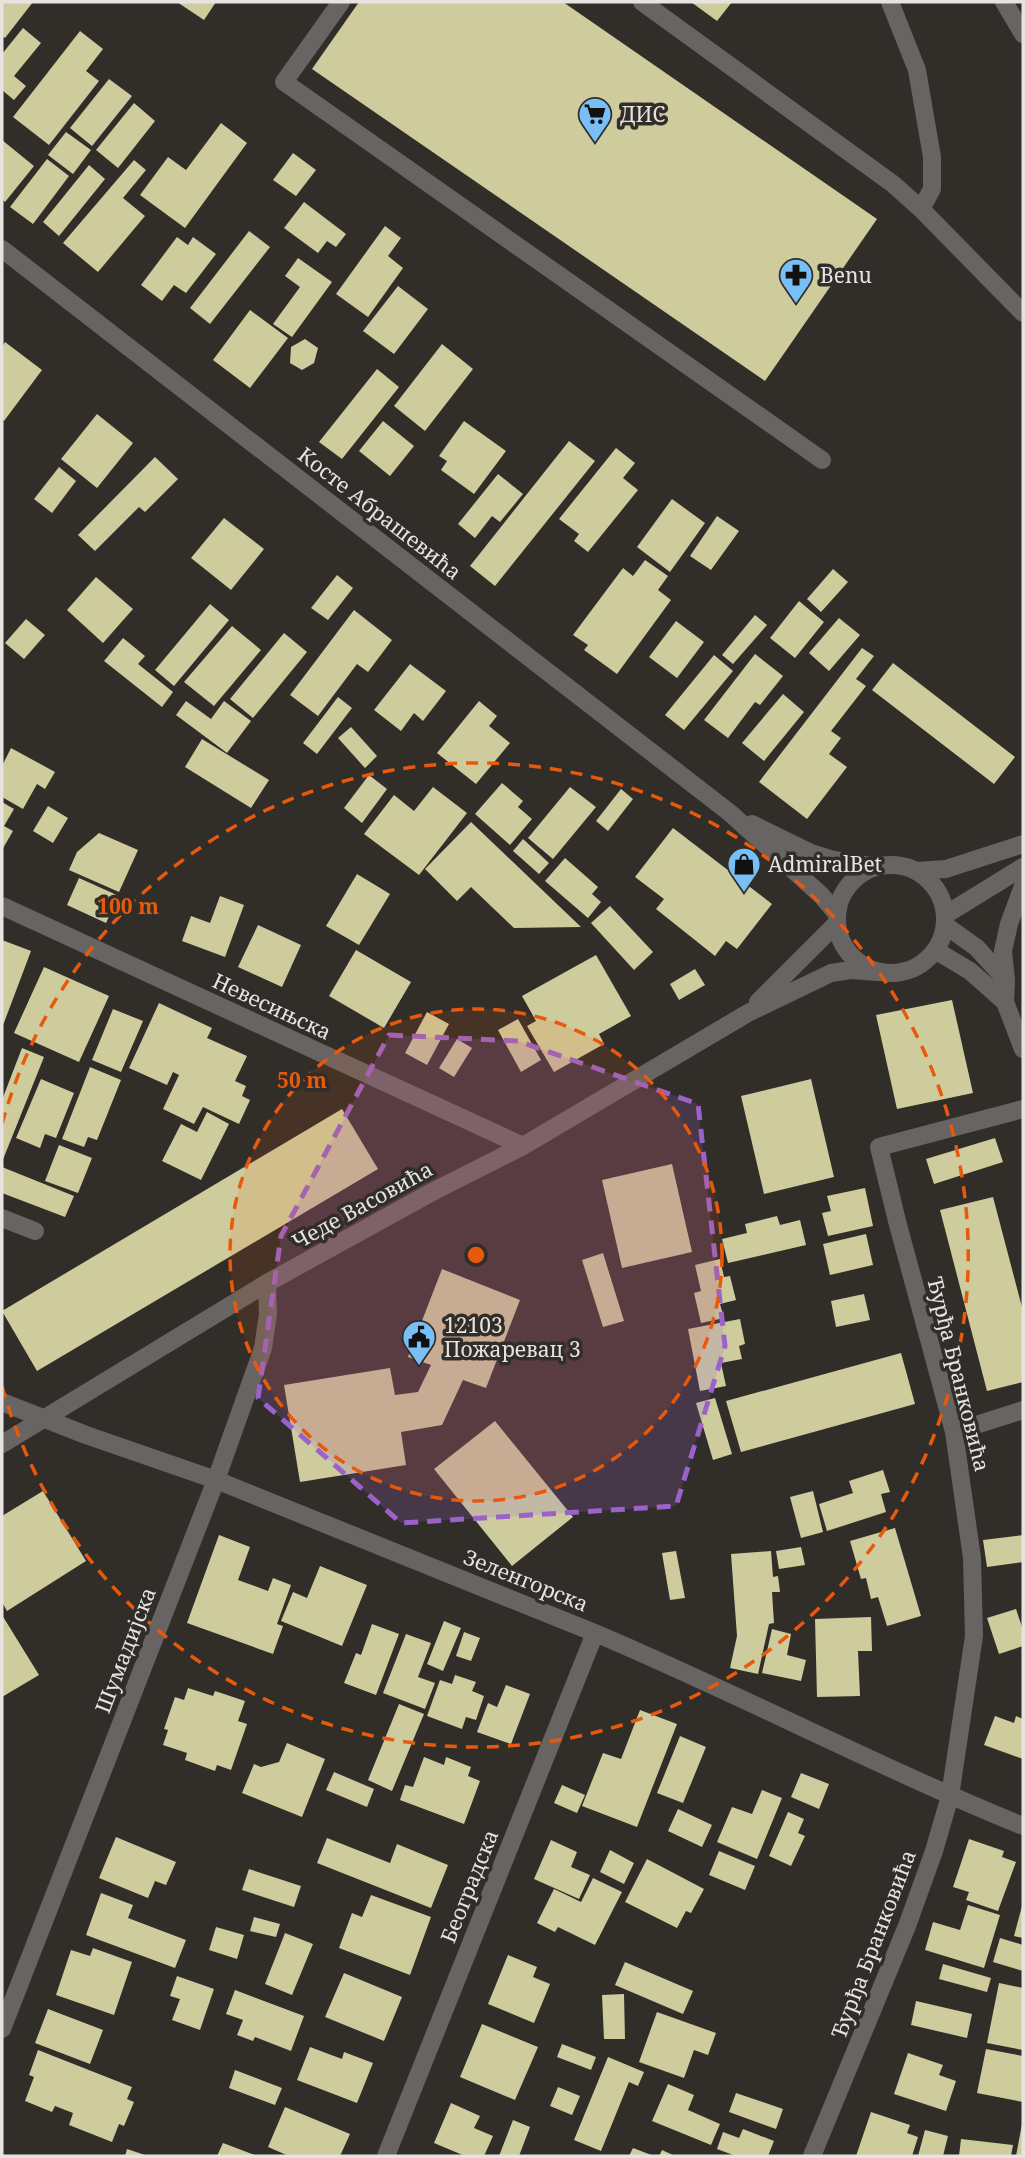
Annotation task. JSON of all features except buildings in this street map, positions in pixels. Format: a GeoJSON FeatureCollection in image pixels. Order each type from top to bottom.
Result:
{"type":"FeatureCollection","features":[{"type":"Feature","properties":{"kind":"street"},"geometry":{"type":"LineString","coordinates":[[341,2],[284,82],[822,460]]}},
{"type":"Feature","properties":{"kind":"street"},"geometry":{"type":"LineString","coordinates":[[642,2],[893,184],[1023,313]]}},
{"type":"Feature","properties":{"kind":"street"},"geometry":{"type":"LineString","coordinates":[[890,2],[917,70],[932,157],[932,189],[921,209]]}},
{"type":"Feature","properties":{"kind":"street"},"geometry":{"type":"LineString","coordinates":[[1004,2],[1023,34]]}},
{"type":"Feature","properties":{"kind":"street","name":"Косте Абрашевића"},"geometry":{"type":"LineString","coordinates":[[2,249],[730,813],[821,895],[837,918]]}},
{"type":"Feature","properties":{"kind":"street","name":"Косте Абрашевића"},"geometry":{"type":"LineString","coordinates":[[730,813],[811,853],[876,867]]}},
{"type":"Feature","properties":{"kind":"street"},"geometry":{"type":"LineString","coordinates":[[917,871],[937,890],[945,920],[935,950],[924,962],[910,970],[878,972],[863,965],[850,954],[841,939],[837,918],[841,898],[849,884],[861,873],[890,865],[917,871],[946,869],[1023,844]]}},
{"type":"Feature","properties":{"kind":"street"},"geometry":{"type":"LineString","coordinates":[[945,920],[1023,867]]}},
{"type":"Feature","properties":{"kind":"street"},"geometry":{"type":"LineString","coordinates":[[1023,886],[1009,924],[1003,951],[1005,1002],[1023,1049]]}},
{"type":"Feature","properties":{"kind":"street","name":"Невесињска"},"geometry":{"type":"LineString","coordinates":[[2,906],[523,1146]]}},
{"type":"Feature","properties":{"kind":"street","name":"Чеде Васовића"},"geometry":{"type":"LineString","coordinates":[[748,1013],[837,918]]}},
{"type":"Feature","properties":{"kind":"street"},"geometry":{"type":"LineString","coordinates":[[945,920],[977,948],[1006,980]]}},
{"type":"Feature","properties":{"kind":"street"},"geometry":{"type":"LineString","coordinates":[[935,950],[971,971],[1005,1002]]}},
{"type":"Feature","properties":{"kind":"street","name":"Чеде Васовића"},"geometry":{"type":"LineString","coordinates":[[2,1444],[267,1283],[434,1191],[523,1146],[748,1013],[831,973],[851,970],[878,972]]}},
{"type":"Feature","properties":{"kind":"street","name":"Ђурђа Бранковића"},"geometry":{"type":"LineString","coordinates":[[812,2156],[907,1926],[934,1851],[950,1796],[974,1636],[972,1558],[954,1432],[879,1147],[1023,1109]]}},
{"type":"Feature","properties":{"kind":"street"},"geometry":{"type":"LineString","coordinates":[[2,1219],[35,1231]]}},
{"type":"Feature","properties":{"kind":"street","name":"Шумадијска"},"geometry":{"type":"LineString","coordinates":[[2,2029],[216,1480],[263,1348],[268,1314],[267,1283]]}},
{"type":"Feature","properties":{"kind":"street","name":"Зеленгорска"},"geometry":{"type":"LineString","coordinates":[[2,1402],[216,1480],[595,1633],[657,1659],[950,1796],[1023,1826]]}},
{"type":"Feature","properties":{"kind":"street"},"geometry":{"type":"LineString","coordinates":[[954,1432],[1023,1410]]}},
{"type":"Feature","properties":{"kind":"street","name":"Београдска"},"geometry":{"type":"LineString","coordinates":[[386,2156],[595,1633]]}},
{"type":"Feature","properties":{"kind":"highlighted area"},"geometry":{"type":"Polygon","coordinates":[[[389,1035],[518,1041],[698,1104],[725,1346],[676,1506],[401,1523],[258,1398],[281,1236],[389,1035]]]}},
{"type":"Feature","properties":{"kind":"place","name":"ДИС"},"geometry":{"type":"Point","coordinates":[595,144]}},
{"type":"Feature","properties":{"kind":"place","name":"Benu"},"geometry":{"type":"Point","coordinates":[796,305]}},
{"type":"Feature","properties":{"kind":"place","name":"AdmiralBet"},"geometry":{"type":"Point","coordinates":[744,894]}},
{"type":"Feature","properties":{"kind":"place","name":"12103 Пожаревац 3"},"geometry":{"type":"Point","coordinates":[419,1367]}}]}
